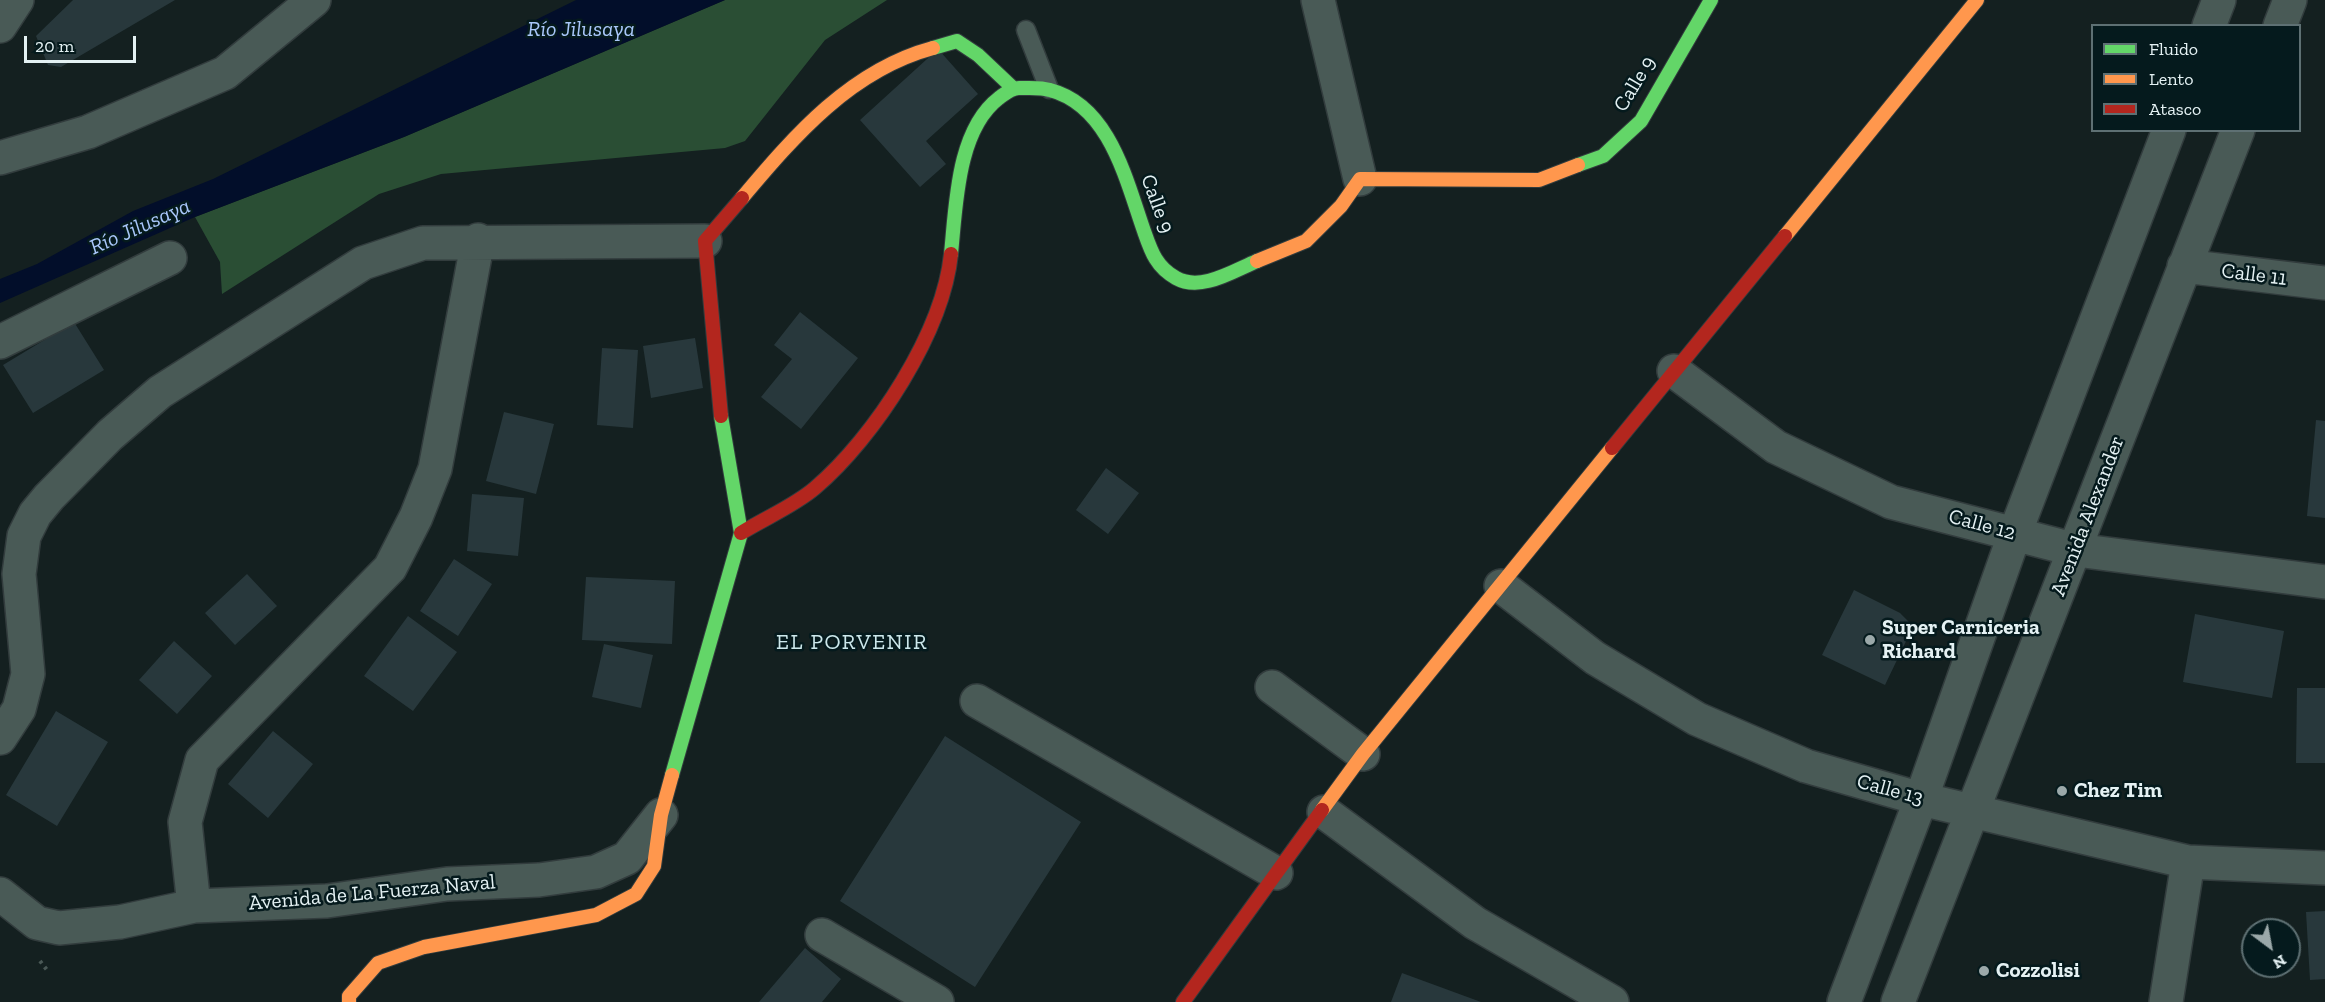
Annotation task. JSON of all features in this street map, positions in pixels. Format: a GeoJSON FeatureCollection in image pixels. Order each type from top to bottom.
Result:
{"type":"FeatureCollection","features":[{"type":"Feature","properties":{"kind":"street"},"geometry":{"type":"LineString","coordinates":[[0,26],[17,0]]}},
{"type":"Feature","properties":{"kind":"street"},"geometry":{"type":"LineString","coordinates":[[0,158],[88,132],[225,73],[314,0]]}},
{"type":"Feature","properties":{"kind":"street"},"geometry":{"type":"LineString","coordinates":[[1318,0],[1360,178]]}},
{"type":"Feature","properties":{"kind":"street","name":"Calle 9"},"geometry":{"type":"LineString","coordinates":[[1013,88],[1049,89],[1074,99],[1100,124],[1118,159],[1156,263],[1177,279],[1204,283],[1306,241],[1341,206],[1360,178],[1539,180],[1603,156],[1641,121],[1711,0]]}},
{"type":"Feature","properties":{"kind":"street"},"geometry":{"type":"LineString","coordinates":[[1183,1002],[1363,754],[1977,0]]}},
{"type":"Feature","properties":{"kind":"street"},"geometry":{"type":"LineString","coordinates":[[2210,24],[2219,0]]}},
{"type":"Feature","properties":{"kind":"street"},"geometry":{"type":"LineString","coordinates":[[2281,24],[2290,0]]}},
{"type":"Feature","properties":{"kind":"street"},"geometry":{"type":"LineString","coordinates":[[349,999],[378,963],[423,947],[596,915],[636,894],[654,866],[661,815],[741,533],[728,467],[716,377],[705,241],[804,124],[851,84],[923,47],[957,41],[978,55],[1013,88],[989,106],[972,131],[958,190],[947,276],[928,336],[874,424],[815,488],[741,533]]}},
{"type":"Feature","properties":{"kind":"street"},"geometry":{"type":"LineString","coordinates":[[1844,1002],[1921,799],[2015,533],[2168,132]]}},
{"type":"Feature","properties":{"kind":"street","name":"Avenida Alexander"},"geometry":{"type":"LineString","coordinates":[[1898,1002],[2237,132]]}},
{"type":"Feature","properties":{"kind":"street"},"geometry":{"type":"LineString","coordinates":[[0,738],[19,709],[28,674],[19,574],[24,536],[35,514],[49,497],[111,435],[160,392],[363,263],[423,243],[478,240],[705,241]]}},
{"type":"Feature","properties":{"kind":"street"},"geometry":{"type":"LineString","coordinates":[[194,906],[185,822],[202,760],[390,568],[416,517],[435,470],[478,240]]}},
{"type":"Feature","properties":{"kind":"street"},"geometry":{"type":"LineString","coordinates":[[0,342],[170,258]]}},
{"type":"Feature","properties":{"kind":"street","name":"Calle 11"},"geometry":{"type":"LineString","coordinates":[[2184,266],[2325,283]]}},
{"type":"Feature","properties":{"kind":"street","name":"Calle 12"},"geometry":{"type":"LineString","coordinates":[[1674,371],[1776,447],[1891,502],[2076,550],[2325,582]]}},
{"type":"Feature","properties":{"kind":"street","name":"Calle 13"},"geometry":{"type":"LineString","coordinates":[[1501,586],[1595,658],[1697,719],[1806,766],[1921,799],[2188,862],[2325,868]]}},
{"type":"Feature","properties":{"kind":"street"},"geometry":{"type":"LineString","coordinates":[[1272,687],[1363,754]]}},
{"type":"Feature","properties":{"kind":"street"},"geometry":{"type":"LineString","coordinates":[[977,701],[1276,873]]}},
{"type":"Feature","properties":{"kind":"street"},"geometry":{"type":"LineString","coordinates":[[1323,812],[1475,923],[1612,1002]]}},
{"type":"Feature","properties":{"kind":"street","name":"Avenida de La Fuerza Naval"},"geometry":{"type":"LineString","coordinates":[[0,894],[20,913],[48,927],[120,922],[194,906],[327,901],[447,884],[539,880],[596,872],[627,858],[661,815]]}},
{"type":"Feature","properties":{"kind":"street"},"geometry":{"type":"LineString","coordinates":[[2166,1002],[2188,862]]}},
{"type":"Feature","properties":{"kind":"street"},"geometry":{"type":"LineString","coordinates":[[822,935],[937,1002]]}},
{"type":"Feature","properties":{"kind":"lane"},"geometry":{"type":"LineString","coordinates":[[1026,30],[1049,89]]}},
{"type":"Feature","properties":{"kind":"green space"},"geometry":{"type":"Polygon","coordinates":[[[725,0],[887,0],[825,40],[745,141],[725,148],[441,174],[379,194],[222,294],[220,262],[195,217],[404,137],[725,0]]]}},
{"type":"Feature","properties":{"kind":"water","name":"Río Jilusaya"},"geometry":{"type":"Polygon","coordinates":[[[576,0],[725,0],[404,137],[195,217],[0,303],[0,279],[37,264],[133,211],[213,179],[576,0]]]}},
{"type":"Feature","properties":{"kind":"building"},"geometry":{"type":"Polygon","coordinates":[[[73,0],[175,0],[61,67],[48,65],[36,36],[73,0]]]}},
{"type":"Feature","properties":{"kind":"building"},"geometry":{"type":"Polygon","coordinates":[[[938,49],[978,94],[926,141],[946,164],[920,187],[860,120],[938,49]]]}},
{"type":"Feature","properties":{"kind":"building"},"geometry":{"type":"Polygon","coordinates":[[[800,312],[858,358],[801,429],[761,397],[792,359],[774,345],[800,312]]]}},
{"type":"Feature","properties":{"kind":"building"},"geometry":{"type":"Polygon","coordinates":[[[74,322],[104,370],[33,413],[3,365],[74,322]]]}},
{"type":"Feature","properties":{"kind":"building"},"geometry":{"type":"Polygon","coordinates":[[[695,338],[703,388],[651,398],[643,346],[695,338]]]}},
{"type":"Feature","properties":{"kind":"building"},"geometry":{"type":"Polygon","coordinates":[[[602,348],[638,350],[633,428],[597,425],[602,348]]]}},
{"type":"Feature","properties":{"kind":"building"},"geometry":{"type":"Polygon","coordinates":[[[504,412],[554,424],[536,494],[486,481],[504,412]]]}},
{"type":"Feature","properties":{"kind":"building"},"geometry":{"type":"Polygon","coordinates":[[[2316,420],[2325,421],[2325,518],[2307,516],[2316,420]]]}},
{"type":"Feature","properties":{"kind":"building"},"geometry":{"type":"Polygon","coordinates":[[[1106,468],[1139,493],[1108,534],[1076,510],[1106,468]]]}},
{"type":"Feature","properties":{"kind":"building"},"geometry":{"type":"Polygon","coordinates":[[[472,494],[524,498],[518,556],[467,551],[472,494]]]}},
{"type":"Feature","properties":{"kind":"building"},"geometry":{"type":"Polygon","coordinates":[[[454,559],[492,584],[458,636],[420,611],[454,559]]]}},
{"type":"Feature","properties":{"kind":"building"},"geometry":{"type":"Polygon","coordinates":[[[247,574],[277,606],[235,645],[205,613],[247,574]]]}},
{"type":"Feature","properties":{"kind":"building"},"geometry":{"type":"Polygon","coordinates":[[[586,577],[675,581],[672,644],[582,640],[586,577]]]}},
{"type":"Feature","properties":{"kind":"building"},"geometry":{"type":"Polygon","coordinates":[[[1854,590],[1900,613],[1910,623],[1909,635],[1885,685],[1822,655],[1854,590]]]}},
{"type":"Feature","properties":{"kind":"building"},"geometry":{"type":"Polygon","coordinates":[[[2195,614],[2284,631],[2272,698],[2183,682],[2195,614]]]}},
{"type":"Feature","properties":{"kind":"building"},"geometry":{"type":"Polygon","coordinates":[[[408,616],[457,652],[413,711],[364,676],[408,616]]]}},
{"type":"Feature","properties":{"kind":"building"},"geometry":{"type":"Polygon","coordinates":[[[174,641],[212,676],[177,714],[139,680],[174,641]]]}},
{"type":"Feature","properties":{"kind":"building"},"geometry":{"type":"Polygon","coordinates":[[[604,644],[653,655],[641,708],[592,697],[604,644]]]}},
{"type":"Feature","properties":{"kind":"building"},"geometry":{"type":"Polygon","coordinates":[[[2297,688],[2325,688],[2325,763],[2296,763],[2297,688]]]}},
{"type":"Feature","properties":{"kind":"building"},"geometry":{"type":"Polygon","coordinates":[[[56,711],[108,742],[57,826],[6,795],[56,711]]]}},
{"type":"Feature","properties":{"kind":"building"},"geometry":{"type":"Polygon","coordinates":[[[273,731],[313,764],[268,818],[228,784],[273,731]]]}},
{"type":"Feature","properties":{"kind":"building"},"geometry":{"type":"Polygon","coordinates":[[[945,736],[1081,822],[975,987],[840,901],[945,736]]]}},
{"type":"Feature","properties":{"kind":"building"},"geometry":{"type":"Polygon","coordinates":[[[2325,911],[2325,979],[2310,980],[2306,912],[2325,911]]]}},
{"type":"Feature","properties":{"kind":"building"},"geometry":{"type":"Polygon","coordinates":[[[805,948],[841,979],[822,1002],[759,1002],[805,948]]]}},
{"type":"Feature","properties":{"kind":"building"},"geometry":{"type":"Polygon","coordinates":[[[1402,973],[1481,1002],[1391,1002],[1402,973]]]}},
{"type":"Feature","properties":{"kind":"traffic: fast"},"geometry":{"type":"LineString","coordinates":[[1578,165],[1603,156],[1641,121],[1711,0]]}},
{"type":"Feature","properties":{"kind":"traffic: fast"},"geometry":{"type":"LineString","coordinates":[[933,48],[957,41],[978,55],[1013,88]]}},
{"type":"Feature","properties":{"kind":"traffic: fast"},"geometry":{"type":"LineString","coordinates":[[951,254],[961,170],[974,129],[985,112],[1011,90],[1043,88],[1071,99],[1101,128],[1122,168],[1152,252],[1169,274],[1186,282],[1196,283],[1217,278],[1257,261]]}},
{"type":"Feature","properties":{"kind":"traffic: fast"},"geometry":{"type":"LineString","coordinates":[[672,775],[741,533],[721,416]]}},
{"type":"Feature","properties":{"kind":"traffic: slow"},"geometry":{"type":"LineString","coordinates":[[1785,236],[1977,0]]}},
{"type":"Feature","properties":{"kind":"traffic: slow"},"geometry":{"type":"LineString","coordinates":[[742,198],[804,129],[851,89],[876,72],[903,58],[933,48]]}},
{"type":"Feature","properties":{"kind":"traffic: slow"},"geometry":{"type":"LineString","coordinates":[[1257,261],[1306,241],[1341,206],[1360,179],[1539,180],[1578,165]]}},
{"type":"Feature","properties":{"kind":"traffic: slow"},"geometry":{"type":"LineString","coordinates":[[1322,810],[1363,754],[1612,448]]}},
{"type":"Feature","properties":{"kind":"traffic: slow"},"geometry":{"type":"LineString","coordinates":[[349,1002],[349,996],[378,963],[424,947],[596,915],[636,894],[654,866],[661,815],[672,775]]}},
{"type":"Feature","properties":{"kind":"traffic: jam"},"geometry":{"type":"LineString","coordinates":[[721,416],[705,241],[742,198]]}},
{"type":"Feature","properties":{"kind":"traffic: jam"},"geometry":{"type":"LineString","coordinates":[[1612,448],[1785,236]]}},
{"type":"Feature","properties":{"kind":"traffic: jam"},"geometry":{"type":"LineString","coordinates":[[741,533],[789,506],[815,488],[838,467],[882,412],[903,381],[935,316],[951,254]]}},
{"type":"Feature","properties":{"kind":"traffic: jam"},"geometry":{"type":"LineString","coordinates":[[1183,1002],[1322,810]]}},
{"type":"Feature","properties":{"kind":"place","name":"Super Carniceria Richard"},"geometry":{"type":"Point","coordinates":[1870,640]}},
{"type":"Feature","properties":{"kind":"place","name":"Chez Tim"},"geometry":{"type":"Point","coordinates":[2062,791]}},
{"type":"Feature","properties":{"kind":"place","name":"Cozzolisi"},"geometry":{"type":"Point","coordinates":[1984,971]}},
{"type":"Feature","properties":{"kind":"district","name":"EL PORVENIR"},"geometry":{"type":"Point","coordinates":[852,643]}}]}
